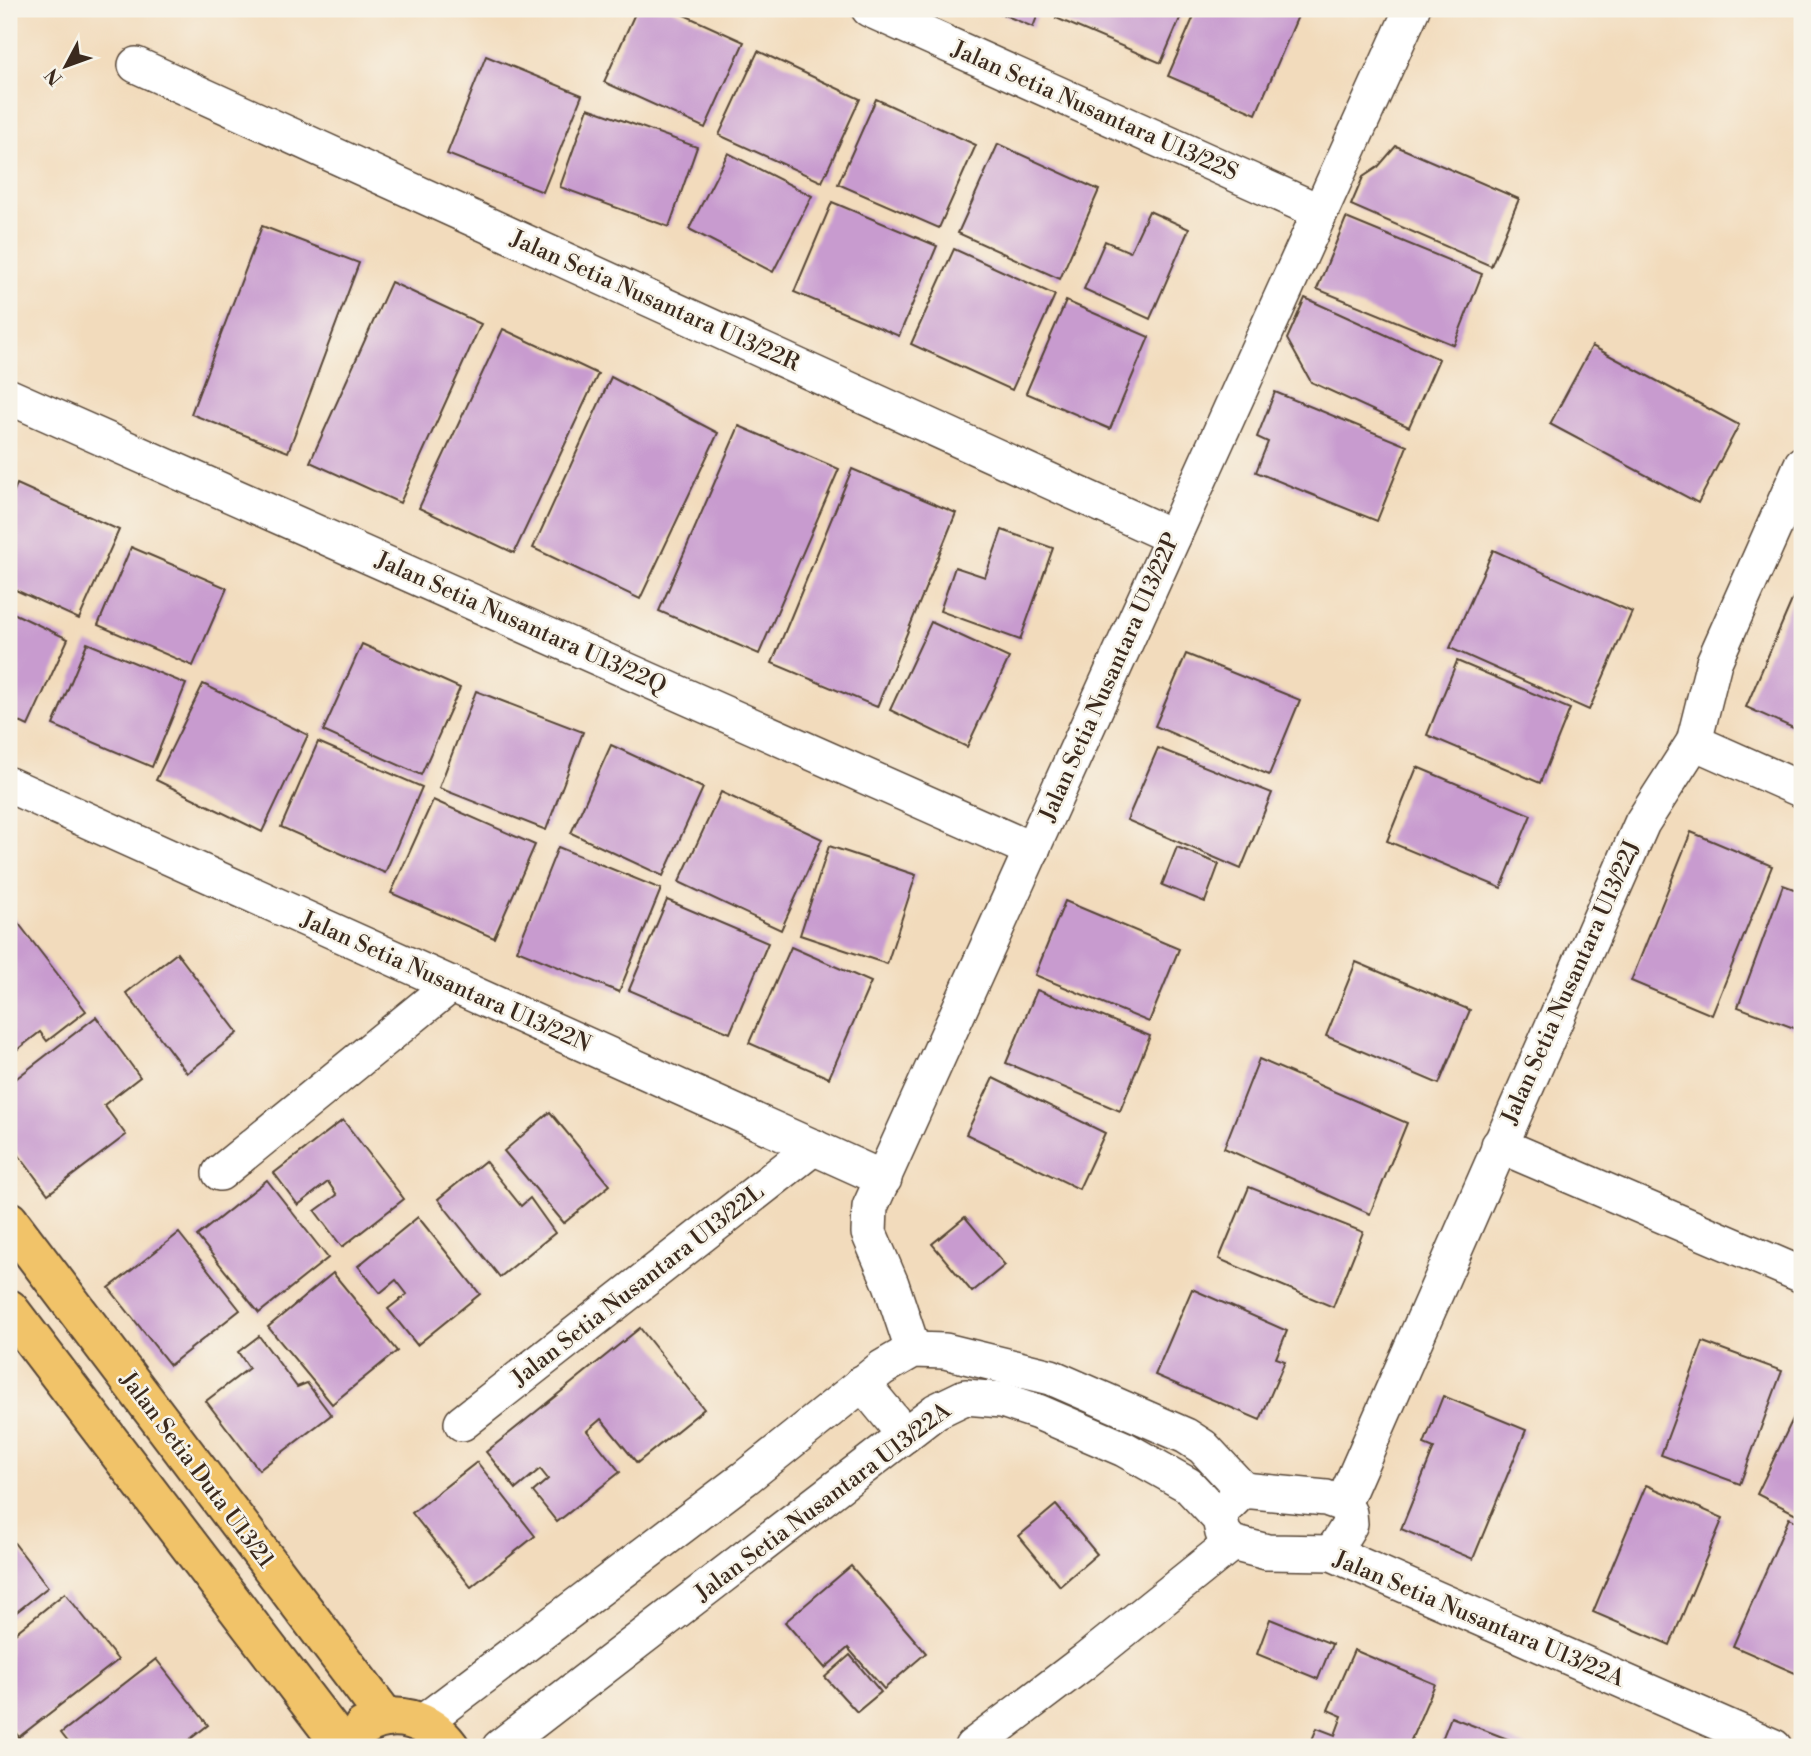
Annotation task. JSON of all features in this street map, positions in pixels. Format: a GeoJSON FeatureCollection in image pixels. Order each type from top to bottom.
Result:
{"type":"FeatureCollection","features":[{"type":"Feature","properties":{"kind":"main road","name":"Jalan Setia Duta U13/21"},"geometry":{"type":"LineString","coordinates":[[9,1221],[404,1720],[438,1732],[450,1747]]}},
{"type":"Feature","properties":{"kind":"main road"},"geometry":{"type":"LineString","coordinates":[[9,1309],[343,1747],[354,1733],[404,1720]]}},
{"type":"Feature","properties":{"kind":"street","name":"Jalan Setia Nusantara U13/22S"},"geometry":{"type":"LineString","coordinates":[[869,9],[1320,212]]}},
{"type":"Feature","properties":{"kind":"street","name":"Jalan Setia Nusantara U13/22P"},"geometry":{"type":"LineString","coordinates":[[965,1396],[929,1351],[891,1284],[869,1233],[870,1207],[1412,9]]}},
{"type":"Feature","properties":{"kind":"street","name":"Jalan Setia Nusantara U13/22R"},"geometry":{"type":"LineString","coordinates":[[136,65],[1174,537]]}},
{"type":"Feature","properties":{"kind":"street","name":"Jalan Setia Nusantara U13/22Q"},"geometry":{"type":"LineString","coordinates":[[10,397],[1032,850]]}},
{"type":"Feature","properties":{"kind":"street","name":"Jalan Setia Nusantara U13/22J"},"geometry":{"type":"LineString","coordinates":[[1332,1553],[1350,1524],[1349,1513],[1343,1504],[1642,823],[1694,742],[1714,662],[1802,464]]}},
{"type":"Feature","properties":{"kind":"street"},"geometry":{"type":"LineString","coordinates":[[1694,742],[1802,790]]}},
{"type":"Feature","properties":{"kind":"street","name":"Jalan Setia Nusantara U13/22N"},"geometry":{"type":"LineString","coordinates":[[9,785],[884,1179]]}},
{"type":"Feature","properties":{"kind":"street"},"geometry":{"type":"LineString","coordinates":[[220,1173],[452,984]]}},
{"type":"Feature","properties":{"kind":"street"},"geometry":{"type":"LineString","coordinates":[[1499,1145],[1802,1275]]}},
{"type":"Feature","properties":{"kind":"street","name":"Jalan Setia Nusantara U13/22L"},"geometry":{"type":"LineString","coordinates":[[462,1423],[814,1147]]}},
{"type":"Feature","properties":{"kind":"street"},"geometry":{"type":"LineString","coordinates":[[404,1720],[745,1478],[862,1383],[929,1351],[1051,1377],[1186,1436],[1203,1447],[1243,1490],[1326,1498],[1343,1504]]}},
{"type":"Feature","properties":{"kind":"street"},"geometry":{"type":"LineString","coordinates":[[862,1383],[905,1436]]}},
{"type":"Feature","properties":{"kind":"street","name":"Jalan Setia Nusantara U13/22A"},"geometry":{"type":"LineString","coordinates":[[500,1747],[936,1411],[965,1396],[1002,1400],[1124,1448],[1188,1485],[1226,1531],[1267,1552],[1332,1553],[1773,1747]]}},
{"type":"Feature","properties":{"kind":"street"},"geometry":{"type":"LineString","coordinates":[[972,1747],[1084,1662],[1226,1531],[1230,1502],[1243,1490]]}},
{"type":"Feature","properties":{"kind":"building"},"geometry":{"type":"Polygon","coordinates":[[[637,9],[671,9],[744,42],[705,128],[604,82],[637,9]]]}},
{"type":"Feature","properties":{"kind":"building"},"geometry":{"type":"Polygon","coordinates":[[[990,9],[1040,9],[1033,27],[990,9]]]}},
{"type":"Feature","properties":{"kind":"building"},"geometry":{"type":"Polygon","coordinates":[[[1060,9],[1184,9],[1161,63],[1056,18],[1060,9]]]}},
{"type":"Feature","properties":{"kind":"building"},"geometry":{"type":"Polygon","coordinates":[[[1197,9],[1281,9],[1298,16],[1256,114],[1168,76],[1197,9]]]}},
{"type":"Feature","properties":{"kind":"building"},"geometry":{"type":"Polygon","coordinates":[[[758,51],[860,99],[822,182],[719,135],[758,51]]]}},
{"type":"Feature","properties":{"kind":"building"},"geometry":{"type":"Polygon","coordinates":[[[486,56],[582,95],[543,192],[447,154],[486,56]]]}},
{"type":"Feature","properties":{"kind":"building"},"geometry":{"type":"Polygon","coordinates":[[[876,99],[976,145],[939,228],[838,184],[876,99]]]}},
{"type":"Feature","properties":{"kind":"building"},"geometry":{"type":"Polygon","coordinates":[[[588,108],[697,147],[669,227],[560,187],[588,108]]]}},
{"type":"Feature","properties":{"kind":"building"},"geometry":{"type":"Polygon","coordinates":[[[998,144],[1099,190],[1060,279],[958,233],[998,144]]]}},
{"type":"Feature","properties":{"kind":"building"},"geometry":{"type":"Polygon","coordinates":[[[1396,146],[1519,199],[1491,266],[1351,205],[1363,177],[1378,167],[1396,146]]]}},
{"type":"Feature","properties":{"kind":"building"},"geometry":{"type":"Polygon","coordinates":[[[728,153],[812,196],[773,272],[689,229],[728,153]]]}},
{"type":"Feature","properties":{"kind":"building"},"geometry":{"type":"Polygon","coordinates":[[[832,202],[937,246],[899,336],[794,292],[832,202]]]}},
{"type":"Feature","properties":{"kind":"building"},"geometry":{"type":"Polygon","coordinates":[[[1149,211],[1189,229],[1150,319],[1084,289],[1105,241],[1130,252],[1149,211]]]}},
{"type":"Feature","properties":{"kind":"building"},"geometry":{"type":"Polygon","coordinates":[[[1346,218],[1482,274],[1454,345],[1317,289],[1346,218]]]}},
{"type":"Feature","properties":{"kind":"building"},"geometry":{"type":"Polygon","coordinates":[[[262,226],[359,263],[288,452],[191,414],[262,226]]]}},
{"type":"Feature","properties":{"kind":"building"},"geometry":{"type":"Polygon","coordinates":[[[954,249],[1055,295],[1012,390],[911,344],[954,249]]]}},
{"type":"Feature","properties":{"kind":"building"},"geometry":{"type":"Polygon","coordinates":[[[391,282],[481,324],[400,503],[310,462],[391,282]]]}},
{"type":"Feature","properties":{"kind":"building"},"geometry":{"type":"Polygon","coordinates":[[[1305,298],[1439,359],[1409,427],[1311,382],[1287,339],[1305,298]]]}},
{"type":"Feature","properties":{"kind":"building"},"geometry":{"type":"Polygon","coordinates":[[[1066,301],[1149,337],[1110,429],[1026,393],[1066,301]]]}},
{"type":"Feature","properties":{"kind":"building"},"geometry":{"type":"Polygon","coordinates":[[[503,329],[598,374],[514,553],[419,508],[503,329]]]}},
{"type":"Feature","properties":{"kind":"building"},"geometry":{"type":"Polygon","coordinates":[[[1592,346],[1739,425],[1698,503],[1550,424],[1592,346]]]}},
{"type":"Feature","properties":{"kind":"building"},"geometry":{"type":"Polygon","coordinates":[[[611,377],[718,433],[640,599],[533,548],[611,377]]]}},
{"type":"Feature","properties":{"kind":"building"},"geometry":{"type":"Polygon","coordinates":[[[1275,392],[1407,446],[1377,521],[1256,472],[1268,442],[1257,437],[1275,392]]]}},
{"type":"Feature","properties":{"kind":"building"},"geometry":{"type":"Polygon","coordinates":[[[739,426],[839,469],[759,654],[659,611],[739,426]]]}},
{"type":"Feature","properties":{"kind":"building"},"geometry":{"type":"Polygon","coordinates":[[[852,469],[956,513],[877,707],[772,663],[852,469]]]}},
{"type":"Feature","properties":{"kind":"building"},"geometry":{"type":"Polygon","coordinates":[[[17,484],[119,530],[79,619],[9,587],[9,502],[17,484]]]}},
{"type":"Feature","properties":{"kind":"building"},"geometry":{"type":"Polygon","coordinates":[[[1002,530],[1053,548],[1020,640],[940,611],[955,567],[985,577],[1002,530]]]}},
{"type":"Feature","properties":{"kind":"building"},"geometry":{"type":"Polygon","coordinates":[[[131,547],[227,588],[193,666],[98,625],[131,547]]]}},
{"type":"Feature","properties":{"kind":"building"},"geometry":{"type":"Polygon","coordinates":[[[1493,550],[1632,612],[1589,710],[1450,648],[1493,550]]]}},
{"type":"Feature","properties":{"kind":"building"},"geometry":{"type":"Polygon","coordinates":[[[1802,577],[1802,732],[1746,707],[1802,577]]]}},
{"type":"Feature","properties":{"kind":"building"},"geometry":{"type":"Polygon","coordinates":[[[9,611],[68,639],[28,726],[9,717],[9,611]]]}},
{"type":"Feature","properties":{"kind":"building"},"geometry":{"type":"Polygon","coordinates":[[[931,622],[1009,658],[967,747],[890,710],[931,622]]]}},
{"type":"Feature","properties":{"kind":"building"},"geometry":{"type":"Polygon","coordinates":[[[87,643],[186,684],[152,767],[53,725],[87,643]]]}},
{"type":"Feature","properties":{"kind":"building"},"geometry":{"type":"Polygon","coordinates":[[[362,644],[460,688],[421,775],[323,731],[362,644]]]}},
{"type":"Feature","properties":{"kind":"building"},"geometry":{"type":"Polygon","coordinates":[[[1186,654],[1300,700],[1269,775],[1155,726],[1186,654]]]}},
{"type":"Feature","properties":{"kind":"building"},"geometry":{"type":"Polygon","coordinates":[[[1457,661],[1570,709],[1540,783],[1427,735],[1457,661]]]}},
{"type":"Feature","properties":{"kind":"building"},"geometry":{"type":"Polygon","coordinates":[[[203,684],[308,735],[262,832],[156,780],[203,684]]]}},
{"type":"Feature","properties":{"kind":"building"},"geometry":{"type":"Polygon","coordinates":[[[476,691],[583,732],[546,830],[439,788],[476,691]]]}},
{"type":"Feature","properties":{"kind":"building"},"geometry":{"type":"Polygon","coordinates":[[[318,742],[422,787],[385,873],[281,827],[318,742]]]}},
{"type":"Feature","properties":{"kind":"building"},"geometry":{"type":"Polygon","coordinates":[[[611,745],[703,788],[663,876],[571,833],[611,745]]]}},
{"type":"Feature","properties":{"kind":"building"},"geometry":{"type":"Polygon","coordinates":[[[1158,748],[1272,793],[1241,869],[1127,820],[1158,748]]]}},
{"type":"Feature","properties":{"kind":"building"},"geometry":{"type":"Polygon","coordinates":[[[1417,767],[1531,815],[1501,888],[1387,841],[1417,767]]]}},
{"type":"Feature","properties":{"kind":"building"},"geometry":{"type":"Polygon","coordinates":[[[721,792],[822,839],[781,930],[679,882],[721,792]]]}},
{"type":"Feature","properties":{"kind":"building"},"geometry":{"type":"Polygon","coordinates":[[[433,800],[535,845],[494,938],[391,893],[433,800]]]}},
{"type":"Feature","properties":{"kind":"building"},"geometry":{"type":"Polygon","coordinates":[[[1691,832],[1772,866],[1712,1015],[1631,981],[1691,832]]]}},
{"type":"Feature","properties":{"kind":"building"},"geometry":{"type":"Polygon","coordinates":[[[829,846],[916,875],[887,964],[800,935],[829,846]]]}},
{"type":"Feature","properties":{"kind":"building"},"geometry":{"type":"Polygon","coordinates":[[[558,847],[661,889],[619,992],[517,950],[558,847]]]}},
{"type":"Feature","properties":{"kind":"building"},"geometry":{"type":"Polygon","coordinates":[[[1177,847],[1219,864],[1205,902],[1162,885],[1177,847]]]}},
{"type":"Feature","properties":{"kind":"building"},"geometry":{"type":"Polygon","coordinates":[[[1783,885],[1802,892],[1802,1031],[1738,1007],[1783,885]]]}},
{"type":"Feature","properties":{"kind":"building"},"geometry":{"type":"Polygon","coordinates":[[[667,900],[768,943],[730,1033],[629,990],[667,900]]]}},
{"type":"Feature","properties":{"kind":"building"},"geometry":{"type":"Polygon","coordinates":[[[1065,901],[1179,949],[1149,1022],[1035,975],[1065,901]]]}},
{"type":"Feature","properties":{"kind":"building"},"geometry":{"type":"Polygon","coordinates":[[[9,911],[86,1011],[47,1041],[40,1032],[9,1056],[9,911]]]}},
{"type":"Feature","properties":{"kind":"building"},"geometry":{"type":"Polygon","coordinates":[[[791,947],[871,982],[829,1078],[749,1043],[791,947]]]}},
{"type":"Feature","properties":{"kind":"building"},"geometry":{"type":"Polygon","coordinates":[[[177,953],[238,1033],[187,1073],[126,993],[177,953]]]}},
{"type":"Feature","properties":{"kind":"building"},"geometry":{"type":"Polygon","coordinates":[[[1356,962],[1470,1010],[1439,1084],[1326,1036],[1356,962]]]}},
{"type":"Feature","properties":{"kind":"building"},"geometry":{"type":"Polygon","coordinates":[[[1037,990],[1150,1036],[1120,1111],[1006,1063],[1037,990]]]}},
{"type":"Feature","properties":{"kind":"building"},"geometry":{"type":"Polygon","coordinates":[[[96,1017],[140,1077],[104,1105],[126,1135],[48,1194],[9,1142],[9,1084],[96,1017]]]}},
{"type":"Feature","properties":{"kind":"building"},"geometry":{"type":"Polygon","coordinates":[[[1259,1059],[1407,1123],[1370,1214],[1224,1148],[1259,1059]]]}},
{"type":"Feature","properties":{"kind":"building"},"geometry":{"type":"Polygon","coordinates":[[[993,1078],[1105,1133],[1079,1189],[966,1134],[993,1078]]]}},
{"type":"Feature","properties":{"kind":"building"},"geometry":{"type":"Polygon","coordinates":[[[550,1112],[610,1185],[564,1223],[504,1151],[550,1112]]]}},
{"type":"Feature","properties":{"kind":"building"},"geometry":{"type":"Polygon","coordinates":[[[343,1120],[404,1199],[342,1247],[315,1211],[337,1195],[328,1182],[298,1205],[274,1173],[343,1120]]]}},
{"type":"Feature","properties":{"kind":"building"},"geometry":{"type":"Polygon","coordinates":[[[485,1161],[521,1206],[530,1198],[555,1233],[500,1277],[438,1199],[485,1161]]]}},
{"type":"Feature","properties":{"kind":"building"},"geometry":{"type":"Polygon","coordinates":[[[267,1180],[328,1258],[259,1313],[197,1236],[267,1180]]]}},
{"type":"Feature","properties":{"kind":"building"},"geometry":{"type":"Polygon","coordinates":[[[1249,1187],[1363,1232],[1333,1307],[1219,1259],[1249,1187]]]}},
{"type":"Feature","properties":{"kind":"building"},"geometry":{"type":"Polygon","coordinates":[[[418,1217],[480,1294],[417,1345],[388,1309],[407,1294],[396,1280],[380,1293],[358,1266],[418,1217]]]}},
{"type":"Feature","properties":{"kind":"building"},"geometry":{"type":"Polygon","coordinates":[[[965,1217],[1005,1265],[972,1292],[932,1244],[965,1217]]]}},
{"type":"Feature","properties":{"kind":"building"},"geometry":{"type":"Polygon","coordinates":[[[179,1233],[240,1310],[170,1365],[109,1288],[179,1233]]]}},
{"type":"Feature","properties":{"kind":"building"},"geometry":{"type":"Polygon","coordinates":[[[333,1273],[397,1351],[332,1404],[268,1327],[333,1273]]]}},
{"type":"Feature","properties":{"kind":"building"},"geometry":{"type":"Polygon","coordinates":[[[1192,1289],[1287,1331],[1276,1358],[1285,1361],[1260,1420],[1155,1375],[1192,1289]]]}},
{"type":"Feature","properties":{"kind":"building"},"geometry":{"type":"Polygon","coordinates":[[[640,1328],[704,1409],[637,1463],[601,1419],[587,1431],[620,1472],[557,1522],[533,1492],[548,1479],[540,1469],[516,1489],[486,1452],[640,1328]]]}},
{"type":"Feature","properties":{"kind":"building"},"geometry":{"type":"Polygon","coordinates":[[[259,1336],[297,1387],[307,1383],[331,1415],[259,1470],[206,1401],[249,1368],[238,1352],[259,1336]]]}},
{"type":"Feature","properties":{"kind":"building"},"geometry":{"type":"Polygon","coordinates":[[[1703,1342],[1782,1371],[1740,1484],[1661,1455],[1703,1342]]]}},
{"type":"Feature","properties":{"kind":"building"},"geometry":{"type":"Polygon","coordinates":[[[1443,1396],[1526,1430],[1473,1559],[1401,1529],[1434,1448],[1424,1444],[1443,1396]]]}},
{"type":"Feature","properties":{"kind":"building"},"geometry":{"type":"Polygon","coordinates":[[[1802,1400],[1802,1517],[1757,1494],[1802,1400]]]}},
{"type":"Feature","properties":{"kind":"building"},"geometry":{"type":"Polygon","coordinates":[[[477,1462],[535,1536],[471,1587],[412,1513],[477,1462]]]}},
{"type":"Feature","properties":{"kind":"building"},"geometry":{"type":"Polygon","coordinates":[[[1646,1485],[1723,1518],[1670,1645],[1593,1612],[1646,1485]]]}},
{"type":"Feature","properties":{"kind":"building"},"geometry":{"type":"Polygon","coordinates":[[[1056,1505],[1097,1554],[1060,1586],[1019,1536],[1056,1505]]]}},
{"type":"Feature","properties":{"kind":"building"},"geometry":{"type":"Polygon","coordinates":[[[1789,1518],[1802,1524],[1802,1676],[1733,1646],[1789,1518]]]}},
{"type":"Feature","properties":{"kind":"building"},"geometry":{"type":"Polygon","coordinates":[[[9,1536],[48,1587],[9,1618],[9,1536]]]}},
{"type":"Feature","properties":{"kind":"building"},"geometry":{"type":"Polygon","coordinates":[[[851,1566],[926,1653],[884,1689],[848,1648],[825,1668],[785,1622],[851,1566]]]}},
{"type":"Feature","properties":{"kind":"building"},"geometry":{"type":"Polygon","coordinates":[[[65,1593],[118,1660],[19,1737],[9,1724],[9,1638],[65,1593]]]}},
{"type":"Feature","properties":{"kind":"building"},"geometry":{"type":"Polygon","coordinates":[[[1270,1619],[1332,1644],[1318,1679],[1257,1654],[1270,1619]]]}},
{"type":"Feature","properties":{"kind":"building"},"geometry":{"type":"Polygon","coordinates":[[[1354,1650],[1435,1684],[1408,1747],[1309,1747],[1317,1728],[1335,1735],[1342,1716],[1328,1710],[1354,1650]]]}},
{"type":"Feature","properties":{"kind":"building"},"geometry":{"type":"Polygon","coordinates":[[[850,1655],[881,1692],[857,1712],[825,1677],[850,1655]]]}},
{"type":"Feature","properties":{"kind":"building"},"geometry":{"type":"Polygon","coordinates":[[[156,1659],[208,1725],[180,1747],[72,1747],[61,1733],[156,1659]]]}},
{"type":"Feature","properties":{"kind":"building"},"geometry":{"type":"Polygon","coordinates":[[[1451,1717],[1528,1747],[1439,1747],[1451,1717]]]}}]}
